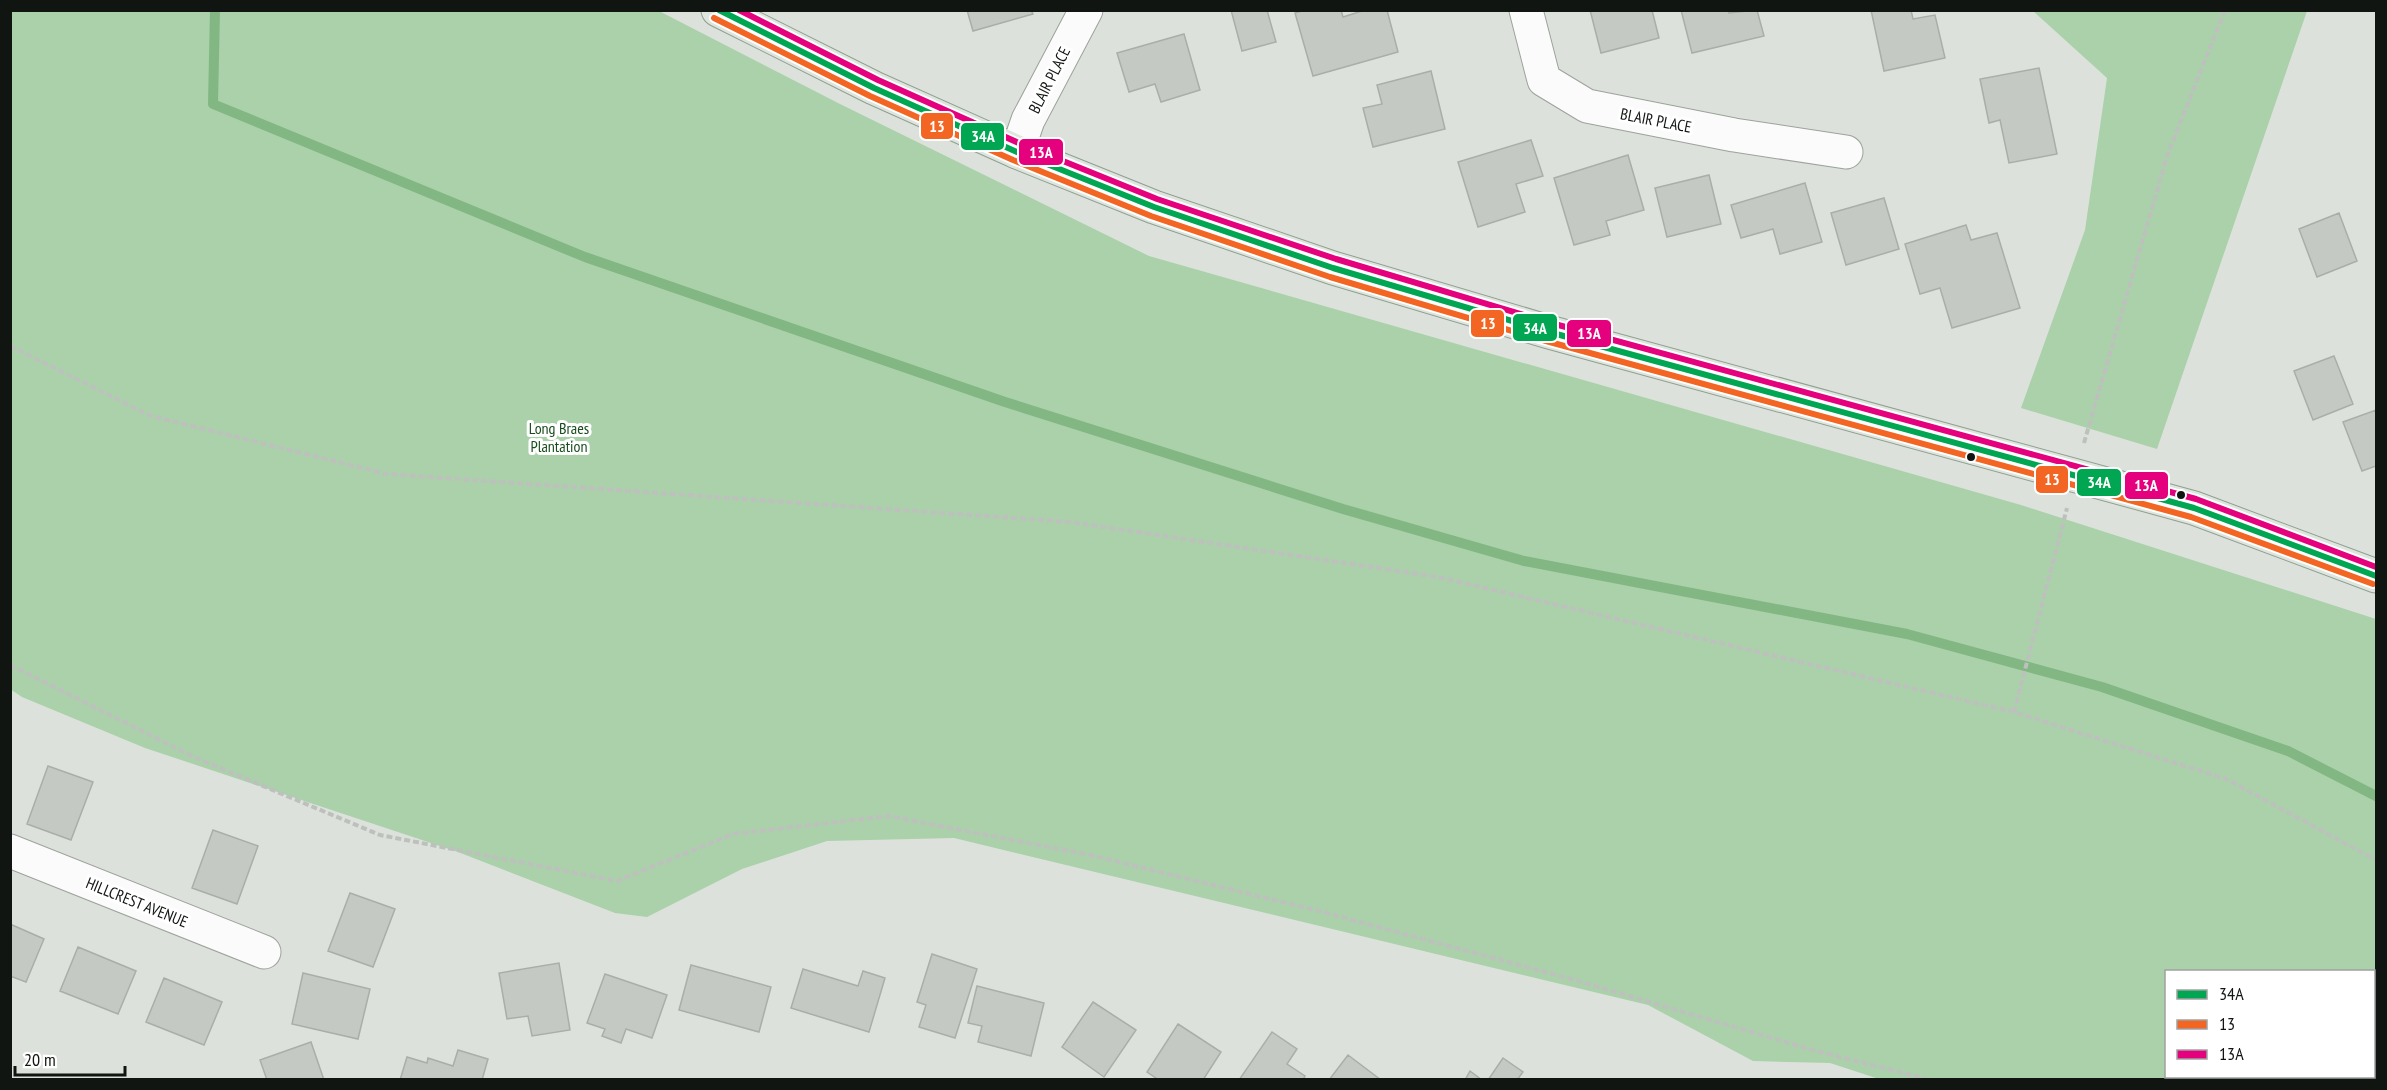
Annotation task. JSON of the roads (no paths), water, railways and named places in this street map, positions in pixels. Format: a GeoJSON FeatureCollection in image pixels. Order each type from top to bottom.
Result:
{"type":"FeatureCollection","features":[{"type":"Feature","properties":{"kind":"main road"},"geometry":{"type":"LineString","coordinates":[[718,10],[874,88],[1017,152],[1154,207],[1333,268],[1549,332],[2194,508],[2376,576]]}},
{"type":"Feature","properties":{"kind":"street","name":"BLAIR PLACE"},"geometry":{"type":"LineString","coordinates":[[1017,152],[1028,120],[1086,10]]}},
{"type":"Feature","properties":{"kind":"street","name":"BLAIR PLACE"},"geometry":{"type":"LineString","coordinates":[[1526,10],[1544,80],[1587,106],[1734,135],[1846,152]]}},
{"type":"Feature","properties":{"kind":"street","name":"HILLCREST AVENUE"},"geometry":{"type":"LineString","coordinates":[[10,851],[264,952]]}},
{"type":"Feature","properties":{"kind":"waterway"},"geometry":{"type":"LineString","coordinates":[[215,10],[213,104],[585,257],[1005,402],[1343,509],[1524,561],[1907,634],[2102,687],[2288,751],[2376,796]]}},
{"type":"Feature","properties":{"kind":"park label","name":"Long Braes Plantation"},"geometry":{"type":"Point","coordinates":[559,437]}}]}
